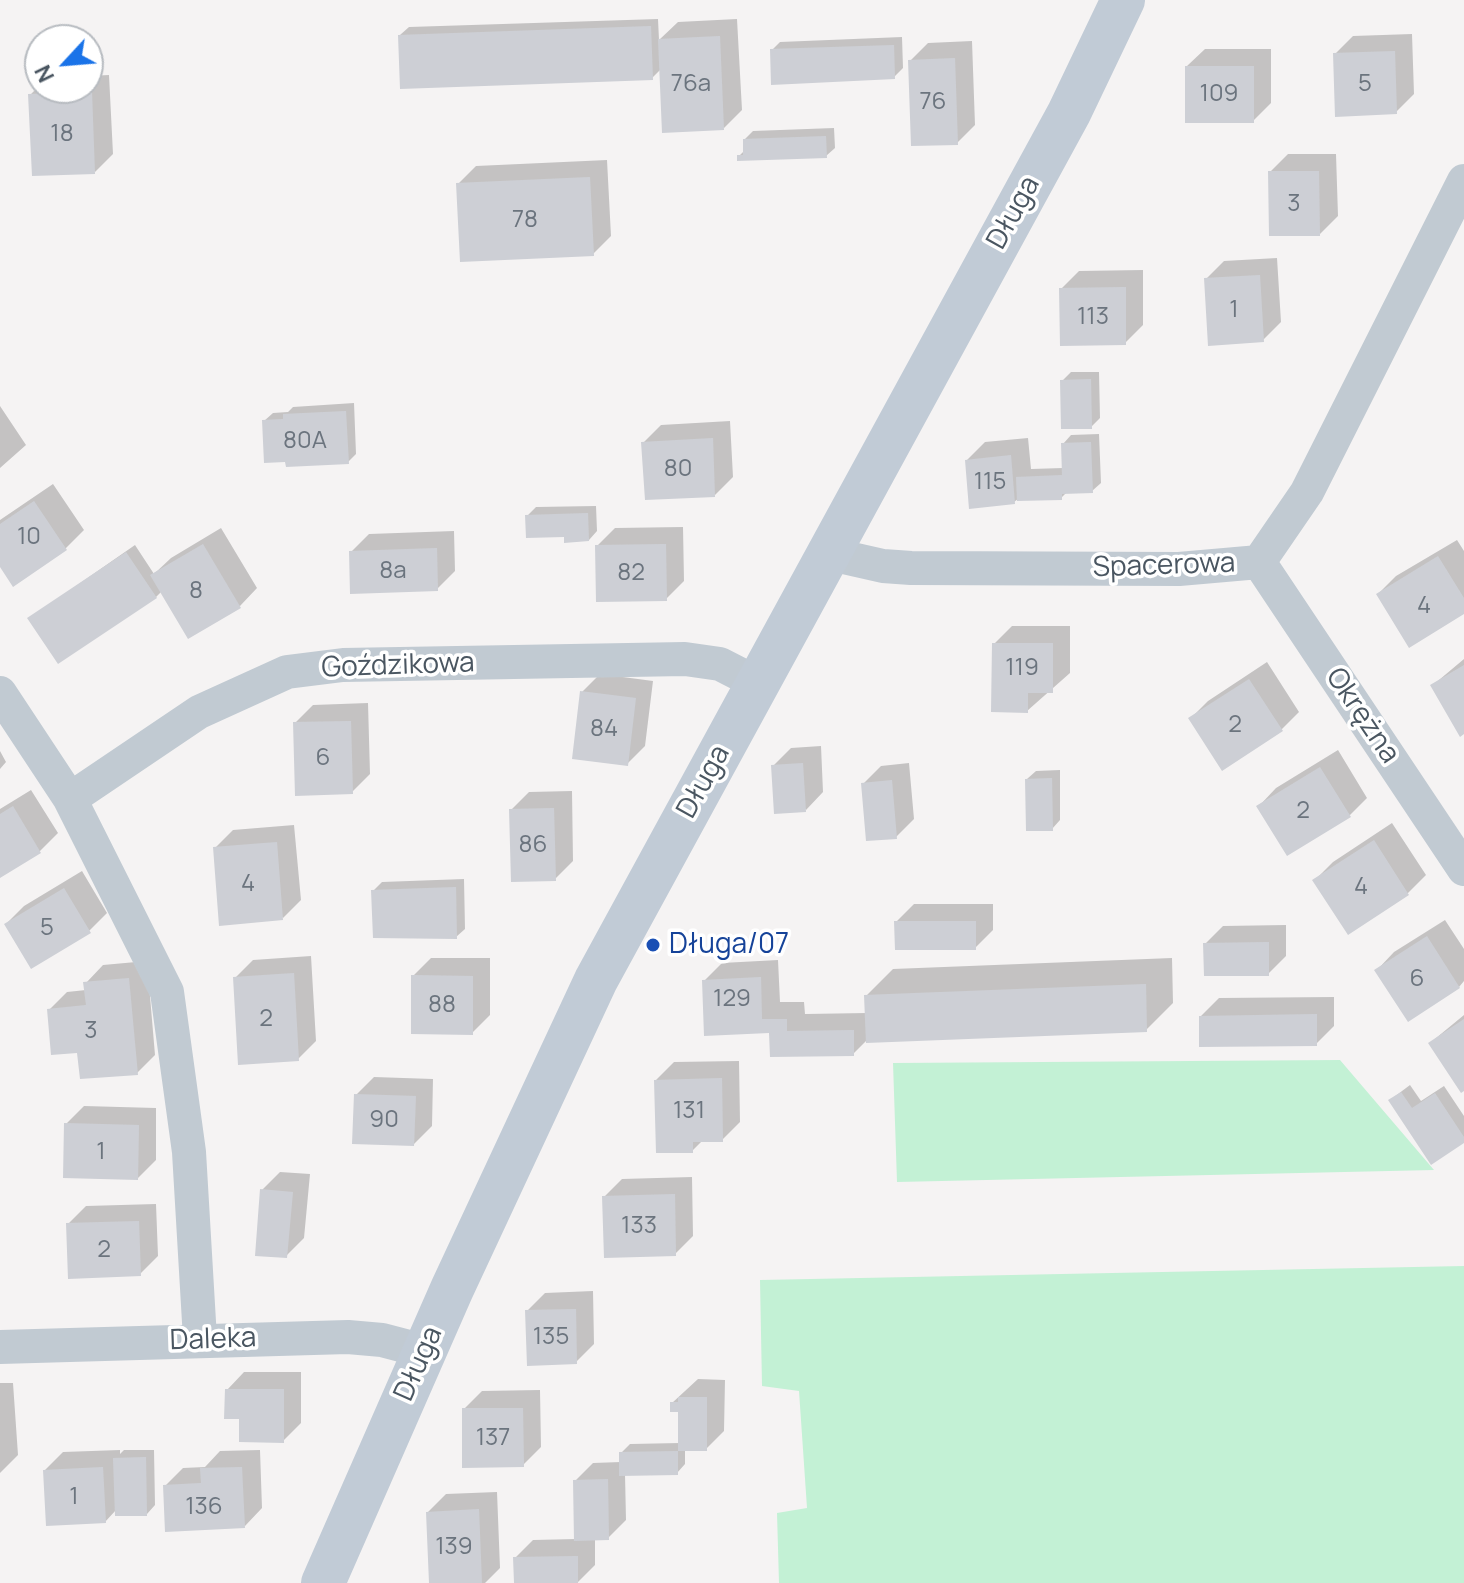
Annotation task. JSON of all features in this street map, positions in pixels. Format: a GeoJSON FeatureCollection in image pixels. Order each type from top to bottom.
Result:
{"type":"FeatureCollection","features":[{"type":"Feature","properties":{"kind":"street","name":"Długa"},"geometry":{"type":"LineString","coordinates":[[323,1583],[424,1351],[596,980],[1069,113],[1123,0]]}},
{"type":"Feature","properties":{"kind":"street","name":"Spacerowa"},"geometry":{"type":"LineString","coordinates":[[830,554],[883,566],[911,568],[1179,569],[1259,562],[1307,492],[1462,190]]}},
{"type":"Feature","properties":{"kind":"street","name":"Okrężna"},"geometry":{"type":"LineString","coordinates":[[1259,562],[1464,869]]}},
{"type":"Feature","properties":{"kind":"street","name":"Goździkowa"},"geometry":{"type":"LineString","coordinates":[[70,799],[199,712],[287,672],[343,665],[685,659],[720,664],[757,683]]}},
{"type":"Feature","properties":{"kind":"street"},"geometry":{"type":"LineString","coordinates":[[0,693],[70,799],[167,992],[189,1152],[200,1339]]}},
{"type":"Feature","properties":{"kind":"street","name":"Daleka"},"geometry":{"type":"LineString","coordinates":[[0,1347],[348,1337],[382,1340],[424,1351]]}},
{"type":"Feature","properties":{"kind":"green space"},"geometry":{"type":"Polygon","coordinates":[[[1340,1060],[1434,1170],[897,1182],[893,1063],[1340,1060]]]}},
{"type":"Feature","properties":{"kind":"green space"},"geometry":{"type":"Polygon","coordinates":[[[1464,1266],[1464,1583],[779,1583],[777,1513],[807,1508],[799,1391],[762,1386],[760,1280],[1464,1266]]]}},
{"type":"Feature","properties":{"kind":"building"},"geometry":{"type":"Polygon","coordinates":[[[651,26],[653,80],[400,89],[398,35],[651,26]]]}},
{"type":"Feature","properties":{"kind":"building"},"geometry":{"type":"Polygon","coordinates":[[[720,36],[724,130],[662,133],[658,39],[720,36]]]}},
{"type":"Feature","properties":{"kind":"building"},"geometry":{"type":"Polygon","coordinates":[[[894,45],[895,79],[771,85],[770,49],[894,45]]]}},
{"type":"Feature","properties":{"kind":"building"},"geometry":{"type":"Polygon","coordinates":[[[1395,51],[1397,114],[1335,117],[1333,53],[1395,51]]]}},
{"type":"Feature","properties":{"kind":"building"},"geometry":{"type":"Polygon","coordinates":[[[955,58],[958,145],[911,146],[908,60],[955,58]]]}},
{"type":"Feature","properties":{"kind":"building"},"geometry":{"type":"Polygon","coordinates":[[[1185,66],[1254,66],[1254,123],[1185,123],[1185,66]]]}},
{"type":"Feature","properties":{"kind":"building"},"geometry":{"type":"Polygon","coordinates":[[[28,104],[92,104],[95,174],[32,176],[28,104]]]}},
{"type":"Feature","properties":{"kind":"building"},"geometry":{"type":"Polygon","coordinates":[[[826,136],[827,158],[737,161],[737,155],[743,155],[743,139],[826,136]]]}},
{"type":"Feature","properties":{"kind":"building"},"geometry":{"type":"Polygon","coordinates":[[[1268,171],[1319,171],[1320,236],[1269,236],[1268,171]]]}},
{"type":"Feature","properties":{"kind":"building"},"geometry":{"type":"Polygon","coordinates":[[[590,177],[594,256],[460,262],[456,183],[590,177]]]}},
{"type":"Feature","properties":{"kind":"building"},"geometry":{"type":"Polygon","coordinates":[[[1260,275],[1264,342],[1208,346],[1204,278],[1260,275]]]}},
{"type":"Feature","properties":{"kind":"building"},"geometry":{"type":"Polygon","coordinates":[[[1126,287],[1126,345],[1060,346],[1059,288],[1126,287]]]}},
{"type":"Feature","properties":{"kind":"building"},"geometry":{"type":"Polygon","coordinates":[[[1091,379],[1092,429],[1061,429],[1060,380],[1091,379]]]}},
{"type":"Feature","properties":{"kind":"building"},"geometry":{"type":"Polygon","coordinates":[[[346,411],[349,464],[286,467],[285,462],[264,463],[262,420],[283,419],[283,414],[346,411]]]}},
{"type":"Feature","properties":{"kind":"building"},"geometry":{"type":"Polygon","coordinates":[[[713,438],[715,497],[645,500],[641,442],[713,438]]]}},
{"type":"Feature","properties":{"kind":"building"},"geometry":{"type":"Polygon","coordinates":[[[1091,442],[1093,493],[1062,494],[1062,500],[1017,501],[1016,477],[1062,475],[1061,443],[1091,442]]]}},
{"type":"Feature","properties":{"kind":"building"},"geometry":{"type":"Polygon","coordinates":[[[1011,455],[1015,504],[969,509],[965,460],[1011,455]]]}},
{"type":"Feature","properties":{"kind":"building"},"geometry":{"type":"Polygon","coordinates":[[[34,501],[67,550],[13,587],[0,567],[0,524],[34,501]]]}},
{"type":"Feature","properties":{"kind":"building"},"geometry":{"type":"Polygon","coordinates":[[[588,513],[589,541],[564,543],[564,537],[526,538],[525,515],[588,513]]]}},
{"type":"Feature","properties":{"kind":"building"},"geometry":{"type":"Polygon","coordinates":[[[203,544],[241,608],[188,639],[150,575],[203,544]]]}},
{"type":"Feature","properties":{"kind":"building"},"geometry":{"type":"Polygon","coordinates":[[[666,544],[667,601],[596,602],[595,545],[666,544]]]}},
{"type":"Feature","properties":{"kind":"building"},"geometry":{"type":"Polygon","coordinates":[[[437,548],[438,591],[350,594],[349,551],[437,548]]]}},
{"type":"Feature","properties":{"kind":"building"},"geometry":{"type":"Polygon","coordinates":[[[126,552],[157,598],[58,664],[27,618],[126,552]]]}},
{"type":"Feature","properties":{"kind":"building"},"geometry":{"type":"Polygon","coordinates":[[[1438,556],[1464,598],[1464,614],[1409,648],[1376,594],[1438,556]]]}},
{"type":"Feature","properties":{"kind":"building"},"geometry":{"type":"Polygon","coordinates":[[[992,643],[1053,643],[1053,693],[1028,693],[1028,713],[991,712],[992,643]]]}},
{"type":"Feature","properties":{"kind":"building"},"geometry":{"type":"Polygon","coordinates":[[[1464,665],[1464,734],[1460,737],[1430,685],[1464,665]]]}},
{"type":"Feature","properties":{"kind":"building"},"geometry":{"type":"Polygon","coordinates":[[[1249,679],[1283,731],[1222,771],[1188,718],[1249,679]]]}},
{"type":"Feature","properties":{"kind":"building"},"geometry":{"type":"Polygon","coordinates":[[[580,691],[636,698],[628,766],[572,759],[580,691]]]}},
{"type":"Feature","properties":{"kind":"building"},"geometry":{"type":"Polygon","coordinates":[[[351,721],[353,794],[295,796],[293,722],[351,721]]]}},
{"type":"Feature","properties":{"kind":"building"},"geometry":{"type":"Polygon","coordinates":[[[803,763],[806,812],[774,814],[771,765],[803,763]]]}},
{"type":"Feature","properties":{"kind":"building"},"geometry":{"type":"Polygon","coordinates":[[[1320,767],[1351,817],[1287,856],[1256,806],[1320,767]]]}},
{"type":"Feature","properties":{"kind":"building"},"geometry":{"type":"Polygon","coordinates":[[[1052,778],[1053,831],[1026,831],[1025,779],[1052,778]]]}},
{"type":"Feature","properties":{"kind":"building"},"geometry":{"type":"Polygon","coordinates":[[[892,780],[897,839],[866,841],[861,783],[892,780]]]}},
{"type":"Feature","properties":{"kind":"building"},"geometry":{"type":"Polygon","coordinates":[[[13,806],[41,853],[0,878],[0,814],[13,806]]]}},
{"type":"Feature","properties":{"kind":"building"},"geometry":{"type":"Polygon","coordinates":[[[554,808],[556,881],[511,882],[509,809],[554,808]]]}},
{"type":"Feature","properties":{"kind":"building"},"geometry":{"type":"Polygon","coordinates":[[[1374,840],[1409,895],[1348,935],[1312,880],[1374,840]]]}},
{"type":"Feature","properties":{"kind":"building"},"geometry":{"type":"Polygon","coordinates":[[[277,842],[283,920],[219,926],[213,847],[277,842]]]}},
{"type":"Feature","properties":{"kind":"building"},"geometry":{"type":"Polygon","coordinates":[[[456,887],[457,939],[373,938],[371,890],[456,887]]]}},
{"type":"Feature","properties":{"kind":"building"},"geometry":{"type":"Polygon","coordinates":[[[64,888],[91,933],[31,969],[4,924],[64,888]]]}},
{"type":"Feature","properties":{"kind":"building"},"geometry":{"type":"Polygon","coordinates":[[[894,921],[976,921],[976,950],[895,950],[894,921]]]}},
{"type":"Feature","properties":{"kind":"building"},"geometry":{"type":"Polygon","coordinates":[[[1427,936],[1460,988],[1408,1022],[1374,970],[1427,936]]]}},
{"type":"Feature","properties":{"kind":"building"},"geometry":{"type":"Polygon","coordinates":[[[1269,942],[1269,976],[1204,976],[1203,943],[1269,942]]]}},
{"type":"Feature","properties":{"kind":"building"},"geometry":{"type":"Polygon","coordinates":[[[294,973],[299,1061],[238,1065],[233,977],[294,973]]]}},
{"type":"Feature","properties":{"kind":"building"},"geometry":{"type":"Polygon","coordinates":[[[411,975],[473,976],[473,1035],[411,1034],[411,975]]]}},
{"type":"Feature","properties":{"kind":"building"},"geometry":{"type":"Polygon","coordinates":[[[761,977],[762,1019],[787,1019],[787,1031],[854,1030],[854,1056],[770,1057],[769,1033],[704,1036],[702,980],[761,977]]]}},
{"type":"Feature","properties":{"kind":"building"},"geometry":{"type":"Polygon","coordinates":[[[129,978],[138,1075],[80,1079],[77,1053],[51,1055],[47,1009],[86,1005],[83,982],[129,978]]]}},
{"type":"Feature","properties":{"kind":"building"},"geometry":{"type":"Polygon","coordinates":[[[1146,984],[1147,1032],[866,1043],[864,995],[1146,984]]]}},
{"type":"Feature","properties":{"kind":"building"},"geometry":{"type":"Polygon","coordinates":[[[1317,1014],[1317,1046],[1199,1047],[1199,1016],[1317,1014]]]}},
{"type":"Feature","properties":{"kind":"building"},"geometry":{"type":"Polygon","coordinates":[[[1464,1019],[1464,1091],[1461,1093],[1428,1043],[1464,1019]]]}},
{"type":"Feature","properties":{"kind":"building"},"geometry":{"type":"Polygon","coordinates":[[[722,1078],[723,1142],[693,1142],[693,1153],[656,1153],[654,1080],[722,1078]]]}},
{"type":"Feature","properties":{"kind":"building"},"geometry":{"type":"Polygon","coordinates":[[[1401,1092],[1412,1108],[1435,1093],[1464,1137],[1464,1143],[1431,1165],[1388,1100],[1401,1092]]]}},
{"type":"Feature","properties":{"kind":"building"},"geometry":{"type":"Polygon","coordinates":[[[354,1094],[416,1096],[414,1146],[352,1144],[354,1094]]]}},
{"type":"Feature","properties":{"kind":"building"},"geometry":{"type":"Polygon","coordinates":[[[64,1123],[139,1125],[138,1180],[63,1178],[64,1123]]]}},
{"type":"Feature","properties":{"kind":"building"},"geometry":{"type":"Polygon","coordinates":[[[260,1189],[293,1192],[287,1258],[255,1256],[260,1189]]]}},
{"type":"Feature","properties":{"kind":"building"},"geometry":{"type":"Polygon","coordinates":[[[675,1194],[676,1256],[604,1258],[602,1196],[675,1194]]]}},
{"type":"Feature","properties":{"kind":"building"},"geometry":{"type":"Polygon","coordinates":[[[139,1221],[141,1276],[68,1279],[66,1223],[139,1221]]]}},
{"type":"Feature","properties":{"kind":"building"},"geometry":{"type":"Polygon","coordinates":[[[576,1309],[577,1364],[527,1366],[525,1310],[576,1309]]]}},
{"type":"Feature","properties":{"kind":"building"},"geometry":{"type":"Polygon","coordinates":[[[225,1389],[284,1389],[284,1443],[239,1442],[239,1419],[224,1419],[225,1389]]]}},
{"type":"Feature","properties":{"kind":"building"},"geometry":{"type":"Polygon","coordinates":[[[678,1397],[707,1397],[707,1451],[678,1451],[678,1412],[670,1412],[670,1402],[678,1402],[678,1397]]]}},
{"type":"Feature","properties":{"kind":"building"},"geometry":{"type":"Polygon","coordinates":[[[462,1408],[523,1408],[524,1467],[462,1468],[462,1408]]]}},
{"type":"Feature","properties":{"kind":"building"},"geometry":{"type":"Polygon","coordinates":[[[678,1451],[678,1475],[619,1476],[619,1452],[678,1451]]]}},
{"type":"Feature","properties":{"kind":"building"},"geometry":{"type":"Polygon","coordinates":[[[146,1457],[147,1516],[115,1516],[113,1458],[146,1457]]]}},
{"type":"Feature","properties":{"kind":"building"},"geometry":{"type":"Polygon","coordinates":[[[103,1467],[106,1523],[46,1526],[43,1470],[103,1467]]]}},
{"type":"Feature","properties":{"kind":"building"},"geometry":{"type":"Polygon","coordinates":[[[242,1467],[245,1528],[165,1532],[163,1485],[201,1483],[200,1468],[242,1467]]]}},
{"type":"Feature","properties":{"kind":"building"},"geometry":{"type":"Polygon","coordinates":[[[608,1479],[609,1540],[574,1541],[573,1480],[608,1479]]]}},
{"type":"Feature","properties":{"kind":"building"},"geometry":{"type":"Polygon","coordinates":[[[479,1509],[482,1583],[429,1583],[426,1512],[479,1509]]]}},
{"type":"Feature","properties":{"kind":"building"},"geometry":{"type":"Polygon","coordinates":[[[578,1556],[578,1583],[514,1583],[513,1557],[578,1556]]]}},
{"type":"Feature","properties":{"kind":"place","name":"Długa/07"},"geometry":{"type":"Point","coordinates":[653,945]}}]}
